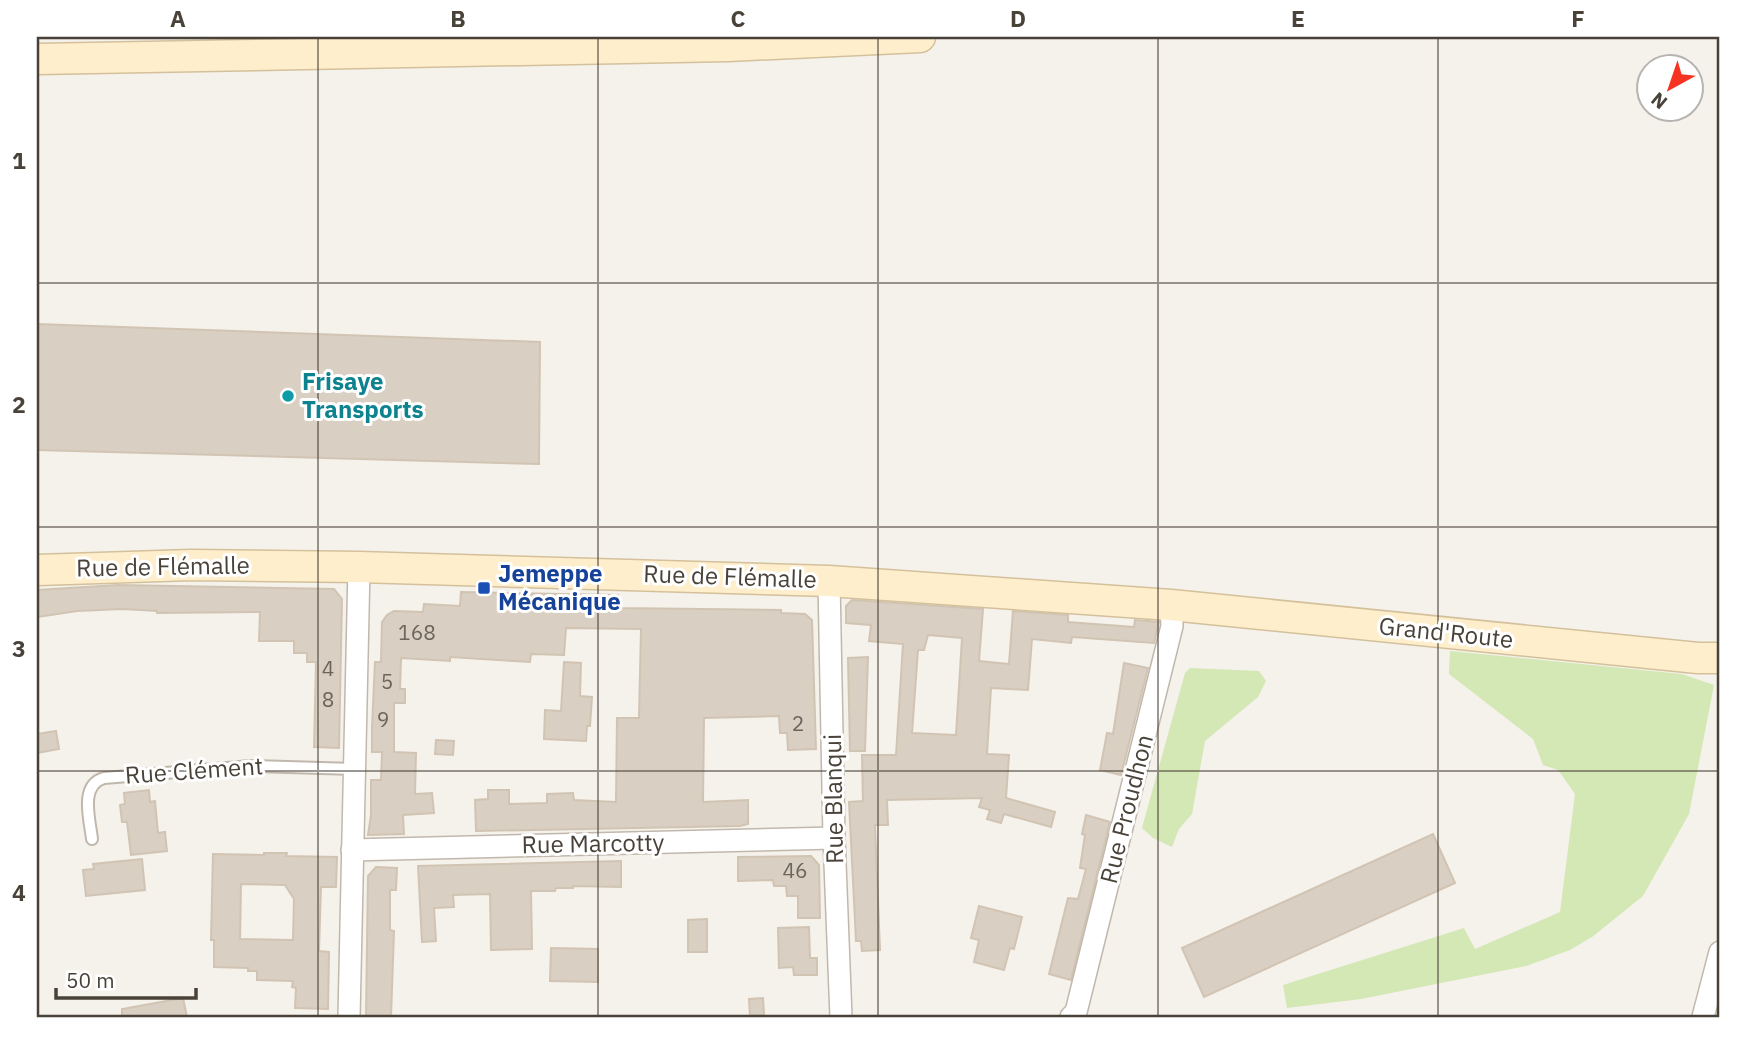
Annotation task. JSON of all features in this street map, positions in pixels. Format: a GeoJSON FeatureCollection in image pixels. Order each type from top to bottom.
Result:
{"type":"FeatureCollection","features":[{"type":"Feature","properties":{"kind":"street"},"geometry":{"type":"LineString","coordinates":[[37,59],[728,46],[920,37]]}},
{"type":"Feature","properties":{"kind":"street","name":"Rue de Flémalle"},"geometry":{"type":"LineString","coordinates":[[37,570],[191,565],[359,567],[829,581],[1171,605]]}},
{"type":"Feature","properties":{"kind":"street"},"geometry":{"type":"LineString","coordinates":[[349,1017],[359,567]]}},
{"type":"Feature","properties":{"kind":"street","name":"Rue Blanqui"},"geometry":{"type":"LineString","coordinates":[[829,581],[841,1017]]}},
{"type":"Feature","properties":{"kind":"street","name":"Grand'Route"},"geometry":{"type":"LineString","coordinates":[[1171,605],[1698,658],[1720,658]]}},
{"type":"Feature","properties":{"kind":"street","name":"Rue Proudhon"},"geometry":{"type":"LineString","coordinates":[[1074,1015],[1172,626],[1171,605]]}},
{"type":"Feature","properties":{"kind":"street","name":"Rue Marcotty"},"geometry":{"type":"LineString","coordinates":[[352,849],[834,838]]}},
{"type":"Feature","properties":{"kind":"street"},"geometry":{"type":"LineString","coordinates":[[1709,1013],[1720,952]]}},
{"type":"Feature","properties":{"kind":"lane","name":"Rue Clément"},"geometry":{"type":"LineString","coordinates":[[92,839],[89,793],[94,783],[104,778],[251,765],[355,769]]}},
{"type":"Feature","properties":{"kind":"green space"},"geometry":{"type":"Polygon","coordinates":[[[1450,651],[1682,674],[1714,685],[1689,814],[1643,896],[1592,937],[1570,950],[1526,966],[1361,999],[1287,1008],[1283,985],[1464,928],[1475,949],[1560,912],[1575,794],[1558,770],[1543,765],[1533,739],[1449,674],[1450,651]]]}},
{"type":"Feature","properties":{"kind":"green space"},"geometry":{"type":"Polygon","coordinates":[[[1190,668],[1259,671],[1266,681],[1258,697],[1205,741],[1192,814],[1179,829],[1172,847],[1153,838],[1142,828],[1185,673],[1190,668]]]}},
{"type":"Feature","properties":{"kind":"building","name":"Frisaye Transports"},"geometry":{"type":"Polygon","coordinates":[[[37,324],[540,342],[539,464],[37,450],[37,324]]]}},
{"type":"Feature","properties":{"kind":"building"},"geometry":{"type":"Polygon","coordinates":[[[118,585],[334,589],[342,599],[339,748],[314,747],[316,662],[307,662],[307,653],[294,653],[294,641],[259,641],[260,612],[157,613],[123,609],[77,611],[37,617],[37,590],[118,585]]]}},
{"type":"Feature","properties":{"kind":"building"},"geometry":{"type":"Polygon","coordinates":[[[461,592],[618,595],[618,608],[781,610],[781,613],[805,614],[812,620],[816,749],[788,750],[787,733],[780,733],[779,716],[704,718],[703,802],[748,800],[748,824],[740,826],[476,831],[475,800],[488,799],[488,790],[509,790],[509,804],[547,803],[547,794],[573,793],[574,800],[616,802],[617,718],[639,718],[641,629],[566,628],[564,655],[531,654],[530,662],[450,657],[450,661],[401,658],[400,689],[405,689],[405,703],[394,703],[394,752],[416,753],[415,794],[432,793],[434,813],[403,815],[404,834],[368,835],[371,780],[381,780],[382,752],[372,752],[372,727],[375,662],[381,662],[382,622],[394,611],[423,612],[424,604],[460,606],[461,592]]]}},
{"type":"Feature","properties":{"kind":"building"},"geometry":{"type":"Polygon","coordinates":[[[852,600],[983,609],[979,661],[1009,664],[1013,611],[1068,615],[1068,622],[1094,624],[1134,627],[1135,620],[1159,622],[1154,643],[1072,637],[1071,643],[1032,639],[1028,690],[991,688],[987,754],[1009,755],[1006,798],[1055,812],[1051,827],[1004,814],[1001,823],[987,819],[990,810],[979,807],[982,798],[887,800],[888,825],[875,825],[880,950],[862,951],[861,941],[856,941],[849,802],[863,801],[862,755],[896,755],[903,644],[869,641],[871,625],[846,623],[846,606],[852,600]],[[928,635],[924,650],[918,650],[912,733],[956,735],[962,638],[928,635]]]}},
{"type":"Feature","properties":{"kind":"building"},"geometry":{"type":"Polygon","coordinates":[[[868,657],[865,751],[850,751],[848,658],[868,657]]]}},
{"type":"Feature","properties":{"kind":"building"},"geometry":{"type":"Polygon","coordinates":[[[564,662],[581,663],[580,696],[592,697],[586,741],[544,739],[545,710],[561,711],[564,662]]]}},
{"type":"Feature","properties":{"kind":"building"},"geometry":{"type":"Polygon","coordinates":[[[1124,663],[1148,668],[1121,775],[1100,770],[1107,733],[1113,734],[1124,663]]]}},
{"type":"Feature","properties":{"kind":"building"},"geometry":{"type":"Polygon","coordinates":[[[56,731],[59,749],[37,753],[37,734],[56,731]]]}},
{"type":"Feature","properties":{"kind":"building"},"geometry":{"type":"Polygon","coordinates":[[[436,740],[454,741],[453,755],[435,754],[436,740]]]}},
{"type":"Feature","properties":{"kind":"building"},"geometry":{"type":"Polygon","coordinates":[[[149,790],[150,802],[155,801],[158,833],[165,832],[167,851],[131,855],[127,822],[122,822],[120,805],[125,804],[124,793],[149,790]]]}},
{"type":"Feature","properties":{"kind":"building"},"geometry":{"type":"Polygon","coordinates":[[[1086,815],[1110,822],[1071,980],[1049,974],[1068,898],[1078,899],[1086,869],[1080,868],[1086,815]]]}},
{"type":"Feature","properties":{"kind":"building"},"geometry":{"type":"Polygon","coordinates":[[[1433,834],[1455,883],[1204,997],[1182,948],[1433,834]]]}},
{"type":"Feature","properties":{"kind":"building"},"geometry":{"type":"Polygon","coordinates":[[[287,853],[286,856],[337,857],[336,887],[321,887],[319,951],[329,952],[328,1009],[295,1008],[296,988],[292,987],[293,981],[257,980],[257,971],[248,971],[248,968],[214,967],[214,940],[211,940],[213,854],[287,853]],[[241,884],[240,939],[293,940],[294,899],[285,885],[241,884]]]}},
{"type":"Feature","properties":{"kind":"building"},"geometry":{"type":"Polygon","coordinates":[[[811,856],[819,865],[820,918],[798,918],[798,896],[787,896],[786,886],[774,886],[773,880],[738,881],[738,857],[811,856]]]}},
{"type":"Feature","properties":{"kind":"building"},"geometry":{"type":"Polygon","coordinates":[[[142,859],[145,890],[86,896],[83,870],[94,869],[93,864],[142,859]]]}},
{"type":"Feature","properties":{"kind":"building"},"geometry":{"type":"Polygon","coordinates":[[[621,861],[621,887],[573,886],[556,888],[555,891],[531,891],[532,949],[491,950],[490,894],[453,895],[454,907],[434,908],[436,941],[422,942],[418,866],[621,861]]]}},
{"type":"Feature","properties":{"kind":"building"},"geometry":{"type":"Polygon","coordinates":[[[376,867],[397,868],[396,890],[390,890],[390,930],[394,931],[391,1017],[366,1017],[368,876],[376,867]]]}},
{"type":"Feature","properties":{"kind":"building"},"geometry":{"type":"Polygon","coordinates":[[[979,906],[1022,917],[1014,949],[1010,948],[1004,970],[974,962],[979,940],[971,938],[979,906]]]}},
{"type":"Feature","properties":{"kind":"building"},"geometry":{"type":"Polygon","coordinates":[[[707,919],[707,952],[688,952],[688,920],[707,919]]]}},
{"type":"Feature","properties":{"kind":"building"},"geometry":{"type":"Polygon","coordinates":[[[809,927],[810,958],[817,958],[817,975],[794,975],[793,967],[779,968],[778,928],[809,927]]]}},
{"type":"Feature","properties":{"kind":"building"},"geometry":{"type":"Polygon","coordinates":[[[551,948],[598,949],[598,982],[550,981],[551,948]]]}},
{"type":"Feature","properties":{"kind":"building"},"geometry":{"type":"Polygon","coordinates":[[[183,998],[187,1017],[122,1017],[122,1009],[183,998]]]}},
{"type":"Feature","properties":{"kind":"building"},"geometry":{"type":"Polygon","coordinates":[[[763,998],[764,1015],[750,1016],[749,999],[763,998]]]}},
{"type":"Feature","properties":{"kind":"place","name":"Frisaye Transports"},"geometry":{"type":"Point","coordinates":[288,396]}},
{"type":"Feature","properties":{"kind":"place","name":"Jemeppe Mécanique"},"geometry":{"type":"Point","coordinates":[484,588]}}]}
